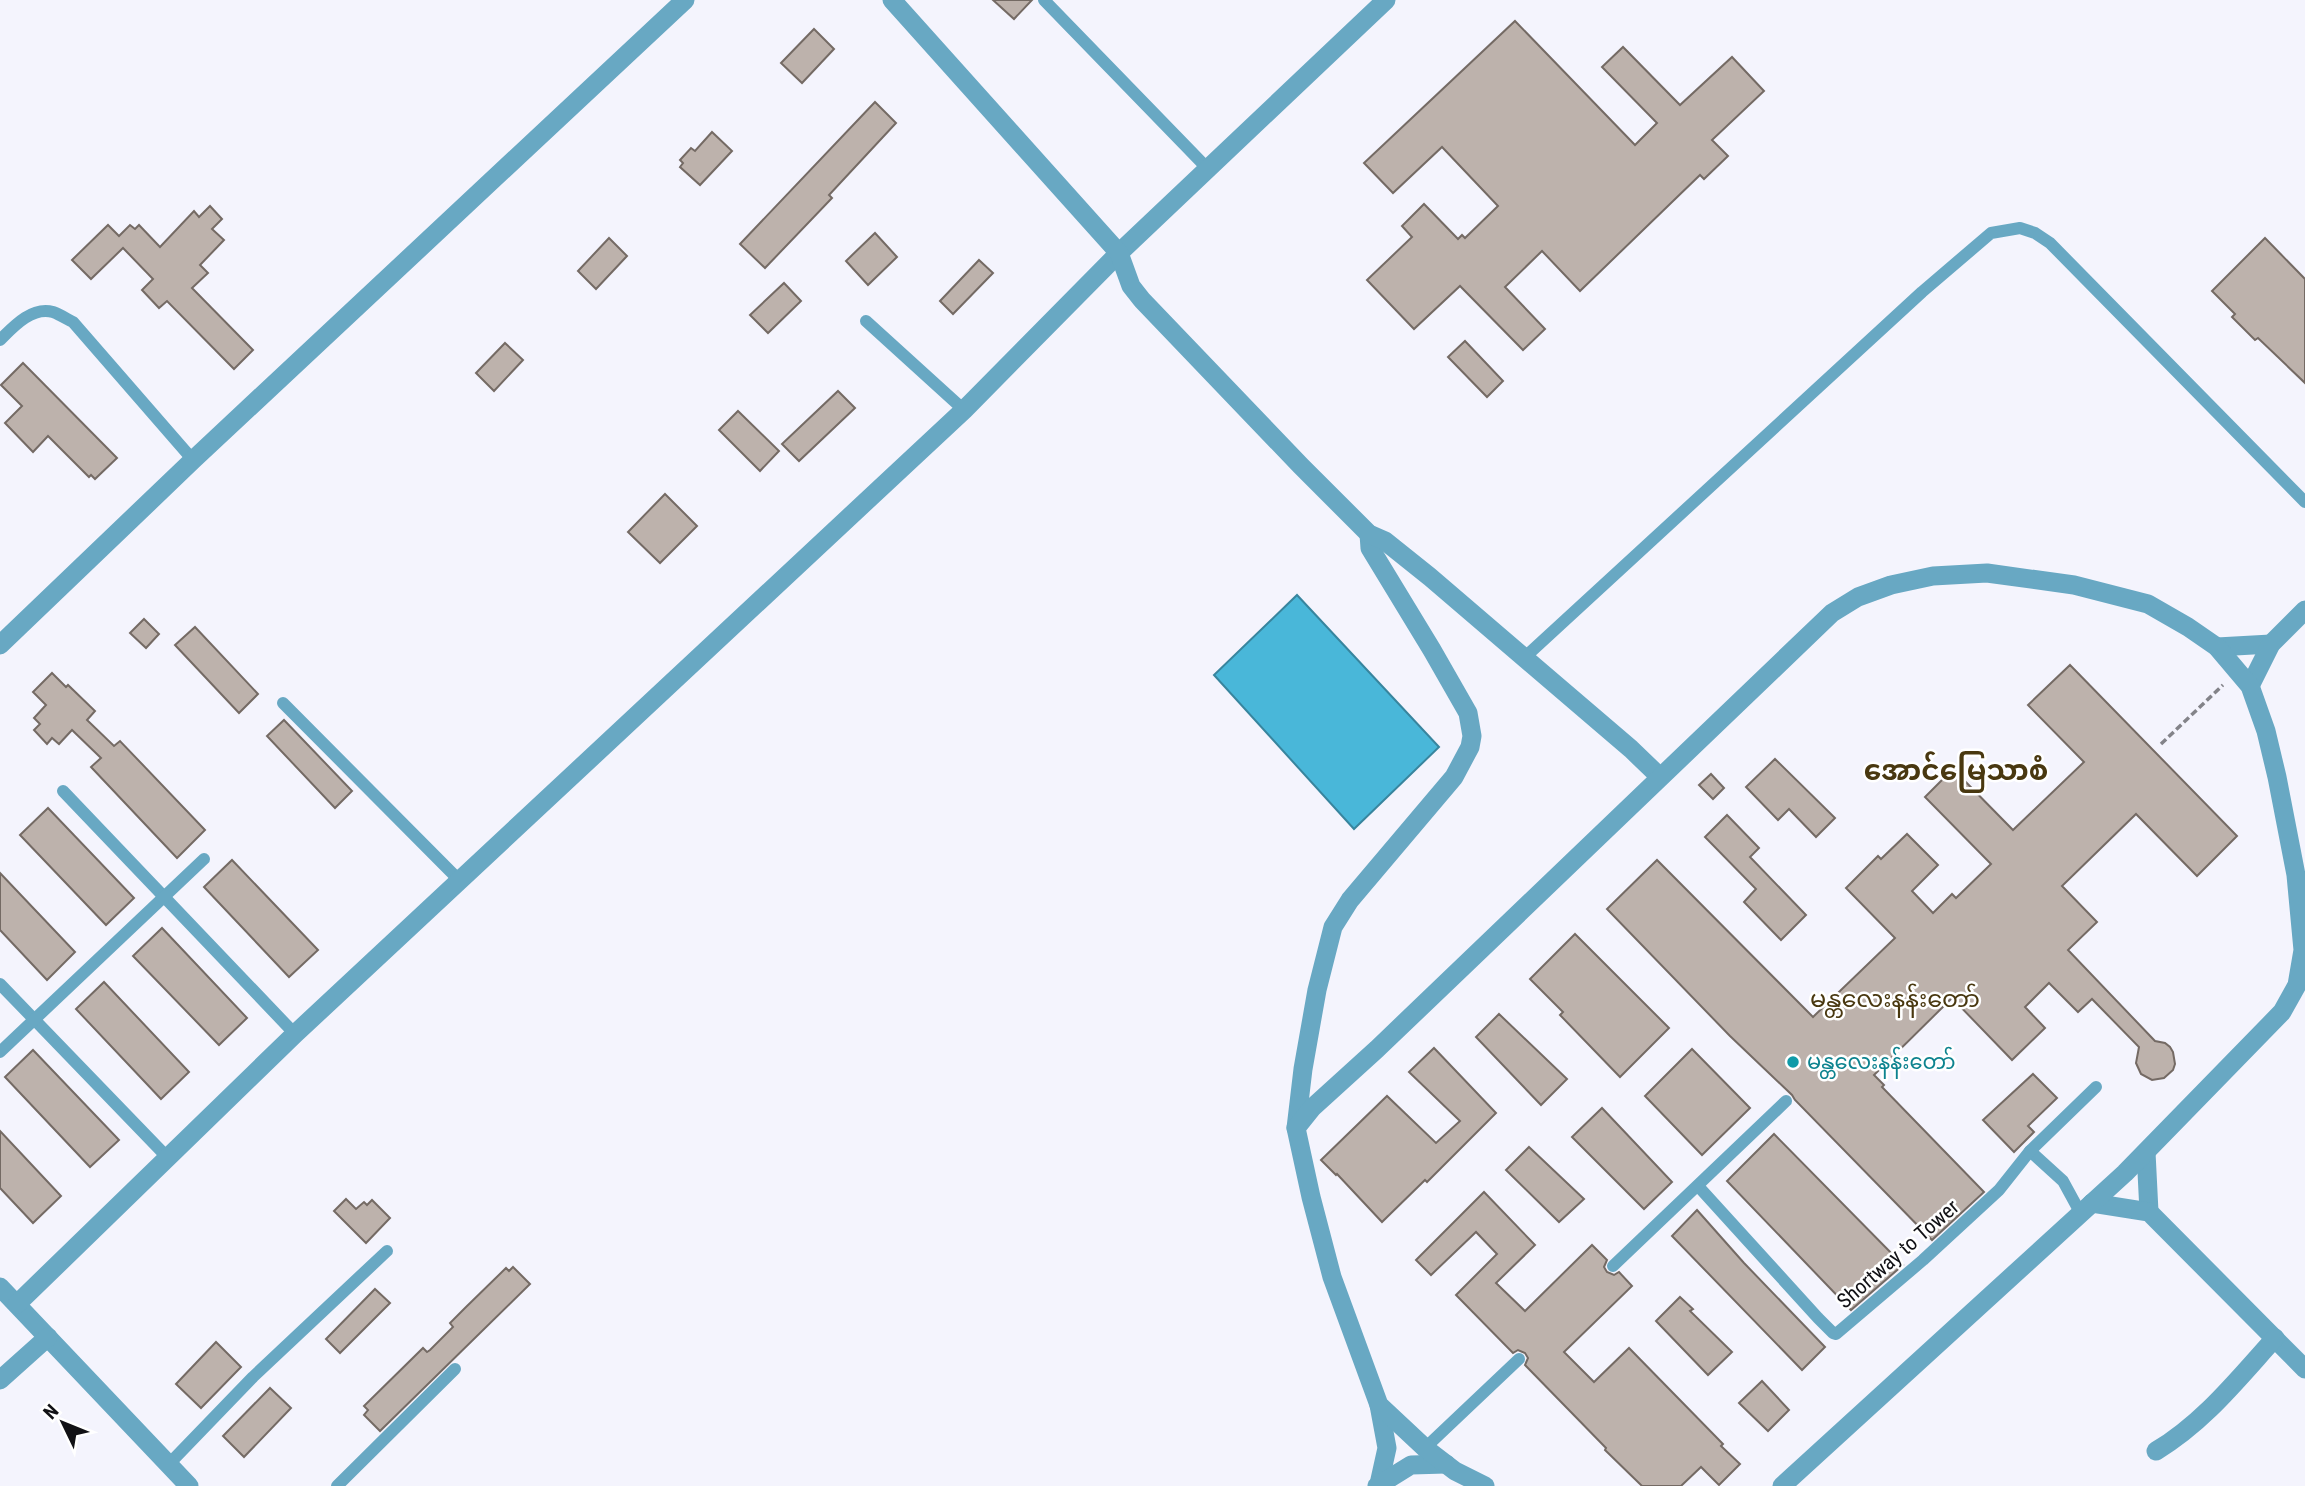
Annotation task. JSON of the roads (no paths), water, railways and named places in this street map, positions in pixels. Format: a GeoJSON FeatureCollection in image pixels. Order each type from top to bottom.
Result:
{"type":"FeatureCollection","features":[{"type":"Feature","properties":{"kind":"street"},"geometry":{"type":"LineString","coordinates":[[0,645],[193,460],[685,0]]}},
{"type":"Feature","properties":{"kind":"street"},"geometry":{"type":"LineString","coordinates":[[892,0],[1119,253],[1131,286],[1142,300],[1301,467],[1369,534],[1385,541],[1660,777]]}},
{"type":"Feature","properties":{"kind":"street"},"geometry":{"type":"LineString","coordinates":[[189,1486],[6,1295],[168,1158],[295,1034],[964,410],[1119,253],[1385,0]]}},
{"type":"Feature","properties":{"kind":"street"},"geometry":{"type":"LineString","coordinates":[[1369,534],[1370,548],[1468,713],[1472,736],[1470,747],[1454,777],[1350,900],[1334,927],[1317,990],[1303,1069],[1296,1128],[1332,1277],[1379,1405],[1387,1448],[1378,1485]]}},
{"type":"Feature","properties":{"kind":"street"},"geometry":{"type":"LineString","coordinates":[[1296,1128],[1312,1108],[1832,613],[1858,597],[1891,585],[1933,576],[1987,573],[2074,585],[2148,604],[2217,647],[2243,679],[2266,731],[2277,777],[2296,875],[2303,950],[2297,985],[2282,1012],[2146,1152],[1782,1486]]}},
{"type":"Feature","properties":{"kind":"street"},"geometry":{"type":"LineString","coordinates":[[2243,679],[2271,643],[2305,610]]}},
{"type":"Feature","properties":{"kind":"street"},"geometry":{"type":"LineString","coordinates":[[2217,647],[2271,643]]}},
{"type":"Feature","properties":{"kind":"street"},"geometry":{"type":"LineString","coordinates":[[2146,1152],[2148,1212]]}},
{"type":"Feature","properties":{"kind":"street"},"geometry":{"type":"LineString","coordinates":[[2086,1208],[2148,1212],[2305,1369]]}},
{"type":"Feature","properties":{"kind":"street"},"geometry":{"type":"LineString","coordinates":[[0,1380],[48,1337]]}},
{"type":"Feature","properties":{"kind":"street"},"geometry":{"type":"LineString","coordinates":[[2156,1451],[2203,1418],[2275,1338]]}},
{"type":"Feature","properties":{"kind":"street"},"geometry":{"type":"LineString","coordinates":[[1379,1405],[1425,1448],[1446,1464],[1485,1486]]}},
{"type":"Feature","properties":{"kind":"street"},"geometry":{"type":"LineString","coordinates":[[1378,1485],[1410,1465],[1446,1464]]}},
{"type":"Feature","properties":{"kind":"lane"},"geometry":{"type":"LineString","coordinates":[[1044,0],[1208,169]]}},
{"type":"Feature","properties":{"kind":"lane"},"geometry":{"type":"LineString","coordinates":[[1524,658],[1922,292],[1990,233],[2008,228],[2020,228],[2035,233],[2050,243],[2305,502]]}},
{"type":"Feature","properties":{"kind":"lane"},"geometry":{"type":"LineString","coordinates":[[0,340],[26,317],[38,313],[51,311],[73,322],[193,460]]}},
{"type":"Feature","properties":{"kind":"lane"},"geometry":{"type":"LineString","coordinates":[[866,321],[964,410]]}},
{"type":"Feature","properties":{"kind":"lane"},"geometry":{"type":"LineString","coordinates":[[283,703],[460,881]]}},
{"type":"Feature","properties":{"kind":"lane"},"geometry":{"type":"LineString","coordinates":[[63,791],[295,1034]]}},
{"type":"Feature","properties":{"kind":"lane"},"geometry":{"type":"LineString","coordinates":[[0,1052],[204,859]]}},
{"type":"Feature","properties":{"kind":"lane"},"geometry":{"type":"LineString","coordinates":[[0,984],[168,1158]]}},
{"type":"Feature","properties":{"kind":"lane","name":"Shortway to Tower"},"geometry":{"type":"LineString","coordinates":[[1698,1186],[1818,1318],[1836,1334],[1923,1260],[1999,1190],[2030,1151],[2096,1087]]}},
{"type":"Feature","properties":{"kind":"lane"},"geometry":{"type":"LineString","coordinates":[[1613,1266],[1786,1101]]}},
{"type":"Feature","properties":{"kind":"lane"},"geometry":{"type":"LineString","coordinates":[[2030,1151],[2063,1181],[2086,1208]]}},
{"type":"Feature","properties":{"kind":"lane"},"geometry":{"type":"LineString","coordinates":[[169,1464],[253,1377],[387,1251]]}},
{"type":"Feature","properties":{"kind":"lane"},"geometry":{"type":"LineString","coordinates":[[1425,1448],[1519,1359]]}},
{"type":"Feature","properties":{"kind":"lane"},"geometry":{"type":"LineString","coordinates":[[337,1486],[455,1369]]}},
{"type":"Feature","properties":{"kind":"water"},"geometry":{"type":"Polygon","coordinates":[[[1297,595],[1439,747],[1354,829],[1214,675],[1297,595]]]}},
{"type":"Feature","properties":{"kind":"place","name":"မန္တလေးနန်းတော်"},"geometry":{"type":"Point","coordinates":[1793,1062]}},
{"type":"Feature","properties":{"kind":"district","name":"အောင်မြေသာစံ"},"geometry":{"type":"Point","coordinates":[1956,770]}},
{"type":"Feature","properties":{"kind":"district","name":"မန္တလေးနန်းတော်"},"geometry":{"type":"Point","coordinates":[1895,999]}}]}
